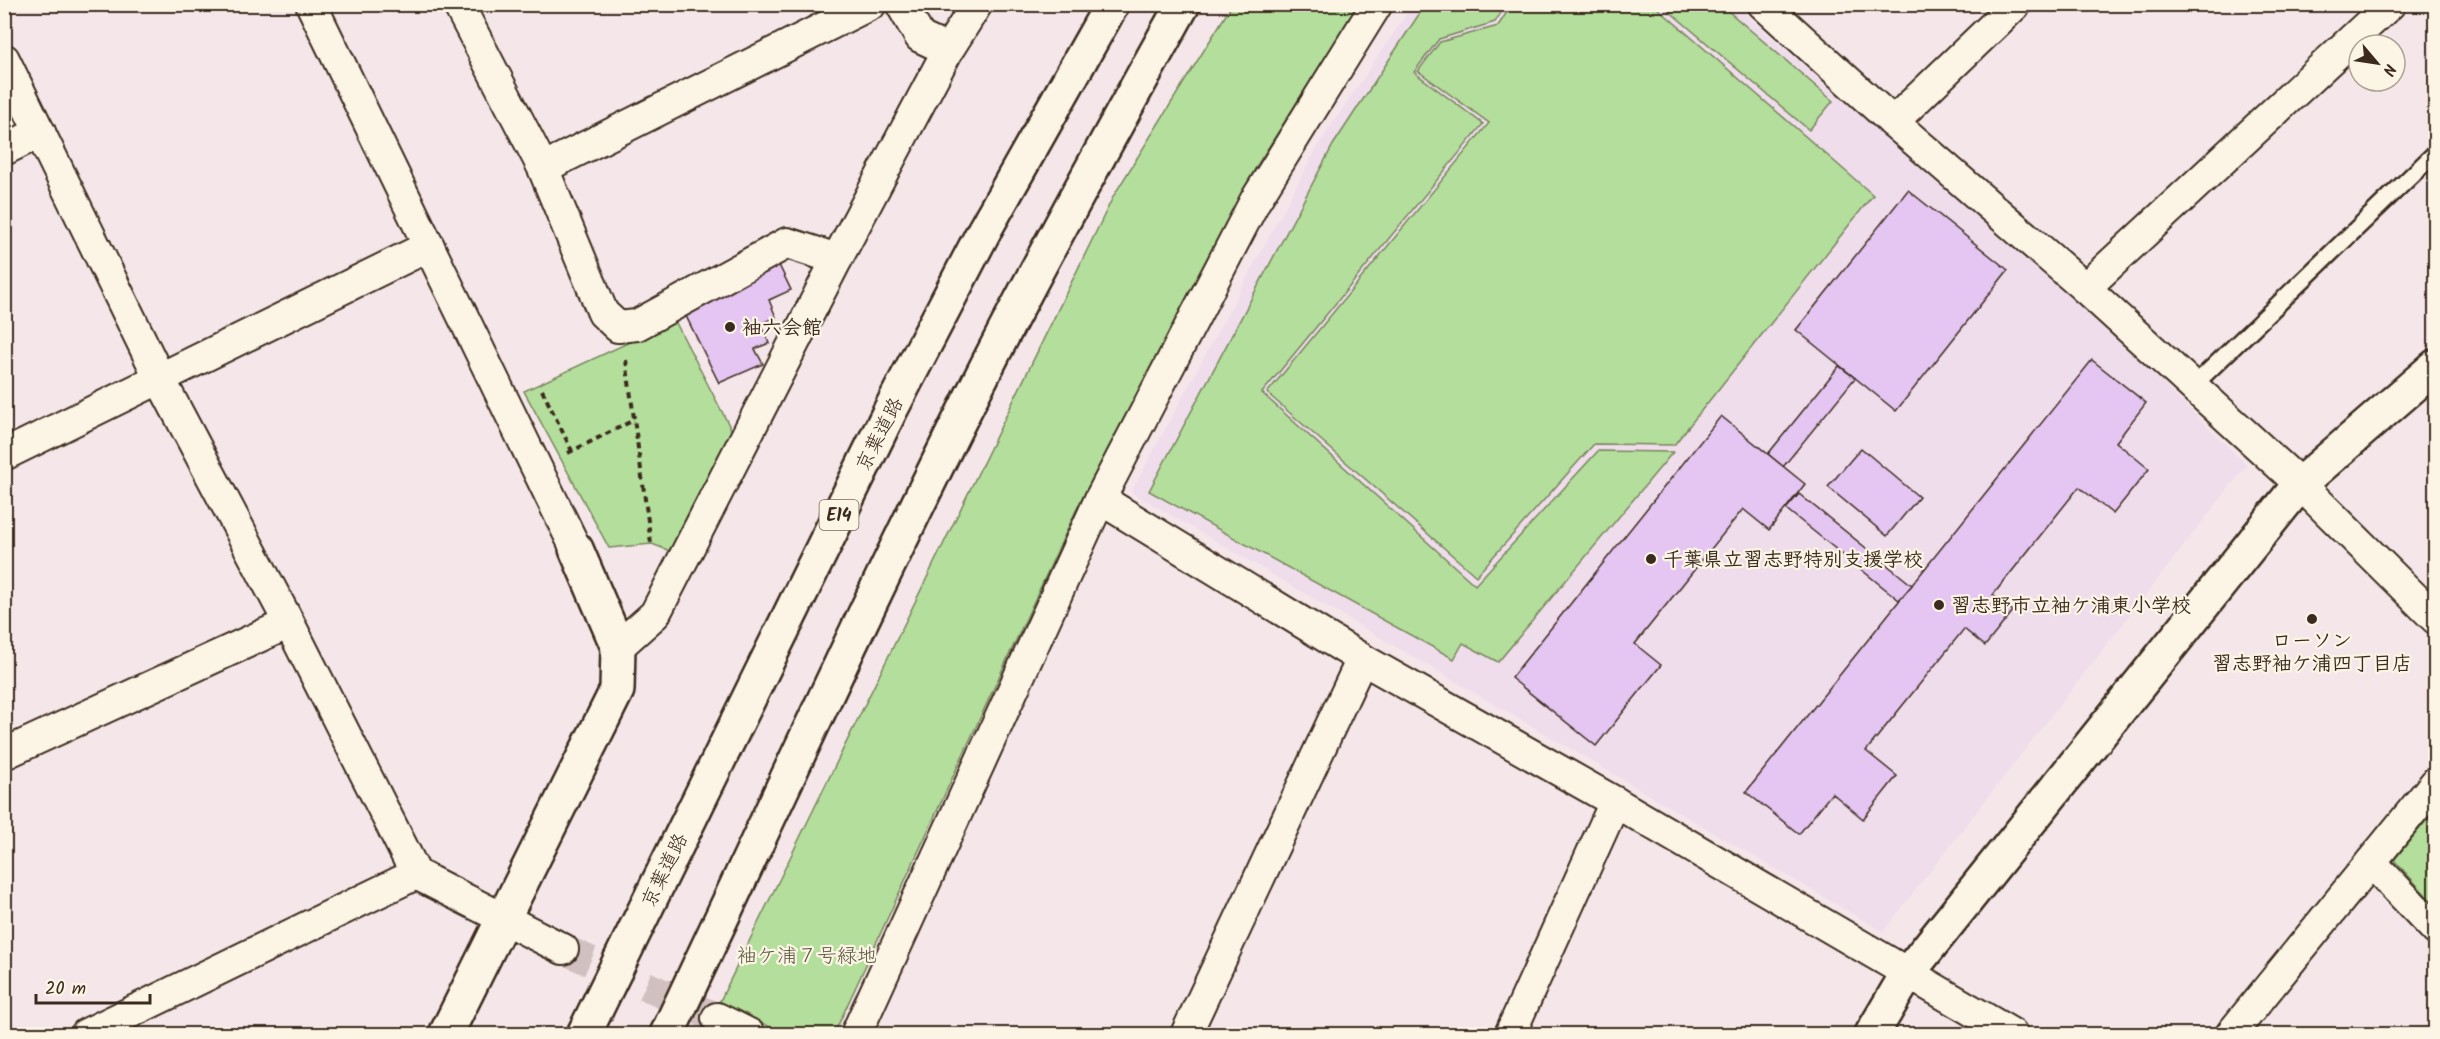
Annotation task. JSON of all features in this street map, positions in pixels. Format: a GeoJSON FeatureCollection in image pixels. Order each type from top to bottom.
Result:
{"type":"FeatureCollection","features":[{"type":"Feature","properties":{"kind":"main road","name":"京葉道路"},"geometry":{"type":"LineString","coordinates":[[584,1035],[890,411],[985,229],[1112,4]]}},
{"type":"Feature","properties":{"kind":"main road"},"geometry":{"type":"LineString","coordinates":[[667,1035],[892,560],[992,357],[1076,195],[1183,4]]}},
{"type":"Feature","properties":{"kind":"main road"},"geometry":{"type":"LineString","coordinates":[[1872,1035],[1908,973],[2300,484],[2436,366]]}},
{"type":"Feature","properties":{"kind":"main road"},"geometry":{"type":"LineString","coordinates":[[446,1035],[617,690],[618,647],[576,549]]}},
{"type":"Feature","properties":{"kind":"street"},"geometry":{"type":"LineString","coordinates":[[311,4],[576,549]]}},
{"type":"Feature","properties":{"kind":"street"},"geometry":{"type":"LineString","coordinates":[[543,168],[871,4]]}},
{"type":"Feature","properties":{"kind":"street"},"geometry":{"type":"LineString","coordinates":[[901,4],[920,37],[948,50]]}},
{"type":"Feature","properties":{"kind":"street"},"geometry":{"type":"LineString","coordinates":[[618,647],[655,614],[837,259],[948,50],[977,4]]}},
{"type":"Feature","properties":{"kind":"street"},"geometry":{"type":"LineString","coordinates":[[856,1035],[1100,499],[1255,201],[1377,4]]}},
{"type":"Feature","properties":{"kind":"street"},"geometry":{"type":"LineString","coordinates":[[1763,4],[1893,122],[2085,288],[2193,386],[2300,484],[2436,619]]}},
{"type":"Feature","properties":{"kind":"street"},"geometry":{"type":"LineString","coordinates":[[1893,122],[2016,4]]}},
{"type":"Feature","properties":{"kind":"street"},"geometry":{"type":"LineString","coordinates":[[2085,288],[2390,4]]}},
{"type":"Feature","properties":{"kind":"street"},"geometry":{"type":"LineString","coordinates":[[467,7],[543,168],[603,313],[618,327],[637,325],[786,243],[837,259]]}},
{"type":"Feature","properties":{"kind":"street"},"geometry":{"type":"LineString","coordinates":[[4,59],[160,379],[289,623],[416,874],[564,949]]}},
{"type":"Feature","properties":{"kind":"street"},"geometry":{"type":"LineString","coordinates":[[4,150],[40,132]]}},
{"type":"Feature","properties":{"kind":"street"},"geometry":{"type":"LineString","coordinates":[[4,455],[429,246]]}},
{"type":"Feature","properties":{"kind":"street"},"geometry":{"type":"LineString","coordinates":[[1100,499],[1362,659],[1615,802],[2012,1035]]}},
{"type":"Feature","properties":{"kind":"street"},"geometry":{"type":"LineString","coordinates":[[4,754],[289,623]]}},
{"type":"Feature","properties":{"kind":"street"},"geometry":{"type":"LineString","coordinates":[[1186,1035],[1362,659]]}},
{"type":"Feature","properties":{"kind":"street"},"geometry":{"type":"LineString","coordinates":[[2231,1035],[2436,782]]}},
{"type":"Feature","properties":{"kind":"street"},"geometry":{"type":"LineString","coordinates":[[1510,1035],[1615,802]]}},
{"type":"Feature","properties":{"kind":"street"},"geometry":{"type":"LineString","coordinates":[[2371,862],[2436,930]]}},
{"type":"Feature","properties":{"kind":"street"},"geometry":{"type":"LineString","coordinates":[[86,1035],[416,874]]}},
{"type":"Feature","properties":{"kind":"street"},"geometry":{"type":"LineString","coordinates":[[717,1018],[749,1035]]}},
{"type":"Feature","properties":{"kind":"lane"},"geometry":{"type":"LineString","coordinates":[[2193,386],[2436,152]]}},
{"type":"Feature","properties":{"kind":"path"},"geometry":{"type":"LineString","coordinates":[[618,327],[624,348],[652,544]]}},
{"type":"Feature","properties":{"kind":"path"},"geometry":{"type":"LineString","coordinates":[[542,390],[572,451],[634,420]]}},
{"type":"Feature","properties":{"kind":"shaded area"},"geometry":{"type":"Polygon","coordinates":[[[1413,4],[1735,5],[2117,339],[2247,465],[1883,932],[1131,492],[1320,142],[1413,4]]]}},
{"type":"Feature","properties":{"kind":"green space"},"geometry":{"type":"Polygon","coordinates":[[[1512,4],[1654,5],[1873,195],[1674,445],[1594,444],[1476,576],[1267,393],[1489,123],[1418,71],[1440,42],[1498,26],[1512,4]]]}},
{"type":"Feature","properties":{"kind":"green space","name":"袖ケ浦７号緑地"},"geometry":{"type":"Polygon","coordinates":[[[1232,5],[1359,5],[1256,167],[1079,504],[834,1034],[785,1034],[719,1003],[1114,195],[1232,5]]]}},
{"type":"Feature","properties":{"kind":"green space"},"geometry":{"type":"Polygon","coordinates":[[[1425,5],[1506,5],[1495,22],[1439,39],[1414,72],[1483,124],[1262,393],[1475,585],[1598,451],[1673,452],[1498,662],[1463,643],[1454,659],[1149,491],[1333,145],[1425,5]]]}},
{"type":"Feature","properties":{"kind":"green space"},"geometry":{"type":"Polygon","coordinates":[[[1662,5],[1721,5],[1833,101],[1809,130],[1662,5]]]}},
{"type":"Feature","properties":{"kind":"green space"},"geometry":{"type":"Polygon","coordinates":[[[675,321],[732,431],[673,552],[652,544],[609,548],[524,391],[675,321]]]}},
{"type":"Feature","properties":{"kind":"green space"},"geometry":{"type":"Polygon","coordinates":[[[2435,810],[2435,905],[2394,860],[2435,810]]]}},
{"type":"Feature","properties":{"kind":"building"},"geometry":{"type":"Polygon","coordinates":[[[1908,190],[2008,270],[1896,411],[1796,330],[1908,190]]]}},
{"type":"Feature","properties":{"kind":"building"},"geometry":{"type":"Polygon","coordinates":[[[778,263],[791,290],[769,300],[776,317],[760,324],[769,343],[755,349],[763,364],[719,383],[683,310],[778,263]]]}},
{"type":"Feature","properties":{"kind":"building"},"geometry":{"type":"Polygon","coordinates":[[[2092,360],[2146,403],[2116,442],[2149,469],[2113,514],[2079,487],[1993,595],[2013,611],[1985,646],[1964,629],[1866,751],[1897,776],[1863,819],[1832,793],[1799,834],[1746,792],[2092,360]]]}},
{"type":"Feature","properties":{"kind":"building"},"geometry":{"type":"Polygon","coordinates":[[[1839,366],[1855,378],[1783,467],[1768,454],[1839,366]]]}},
{"type":"Feature","properties":{"kind":"building"},"geometry":{"type":"Polygon","coordinates":[[[1721,416],[1805,484],[1769,530],[1743,509],[1635,644],[1661,665],[1596,746],[1511,678],[1721,416]]]}},
{"type":"Feature","properties":{"kind":"building"},"geometry":{"type":"Polygon","coordinates":[[[1861,448],[1919,497],[1887,536],[1828,487],[1861,448]]]}},
{"type":"Feature","properties":{"kind":"building"},"geometry":{"type":"Polygon","coordinates":[[[1799,494],[1912,585],[1899,600],[1786,509],[1799,494]]]}},
{"type":"Feature","properties":{"kind":"tunnel"},"geometry":{"type":"LineString","coordinates":[[563,949],[717,1018]]}},
{"type":"Feature","properties":{"kind":"place","name":"袖六会館"},"geometry":{"type":"Point","coordinates":[730,327]}},
{"type":"Feature","properties":{"kind":"place","name":"千葉県立習志野特別支援学校"},"geometry":{"type":"Point","coordinates":[1651,559]}},
{"type":"Feature","properties":{"kind":"place","name":"習志野市立袖ケ浦東小学校"},"geometry":{"type":"Point","coordinates":[1939,605]}},
{"type":"Feature","properties":{"kind":"place","name":"ローソン 習志野袖ケ浦四丁目店"},"geometry":{"type":"Point","coordinates":[2312,619]}}]}
